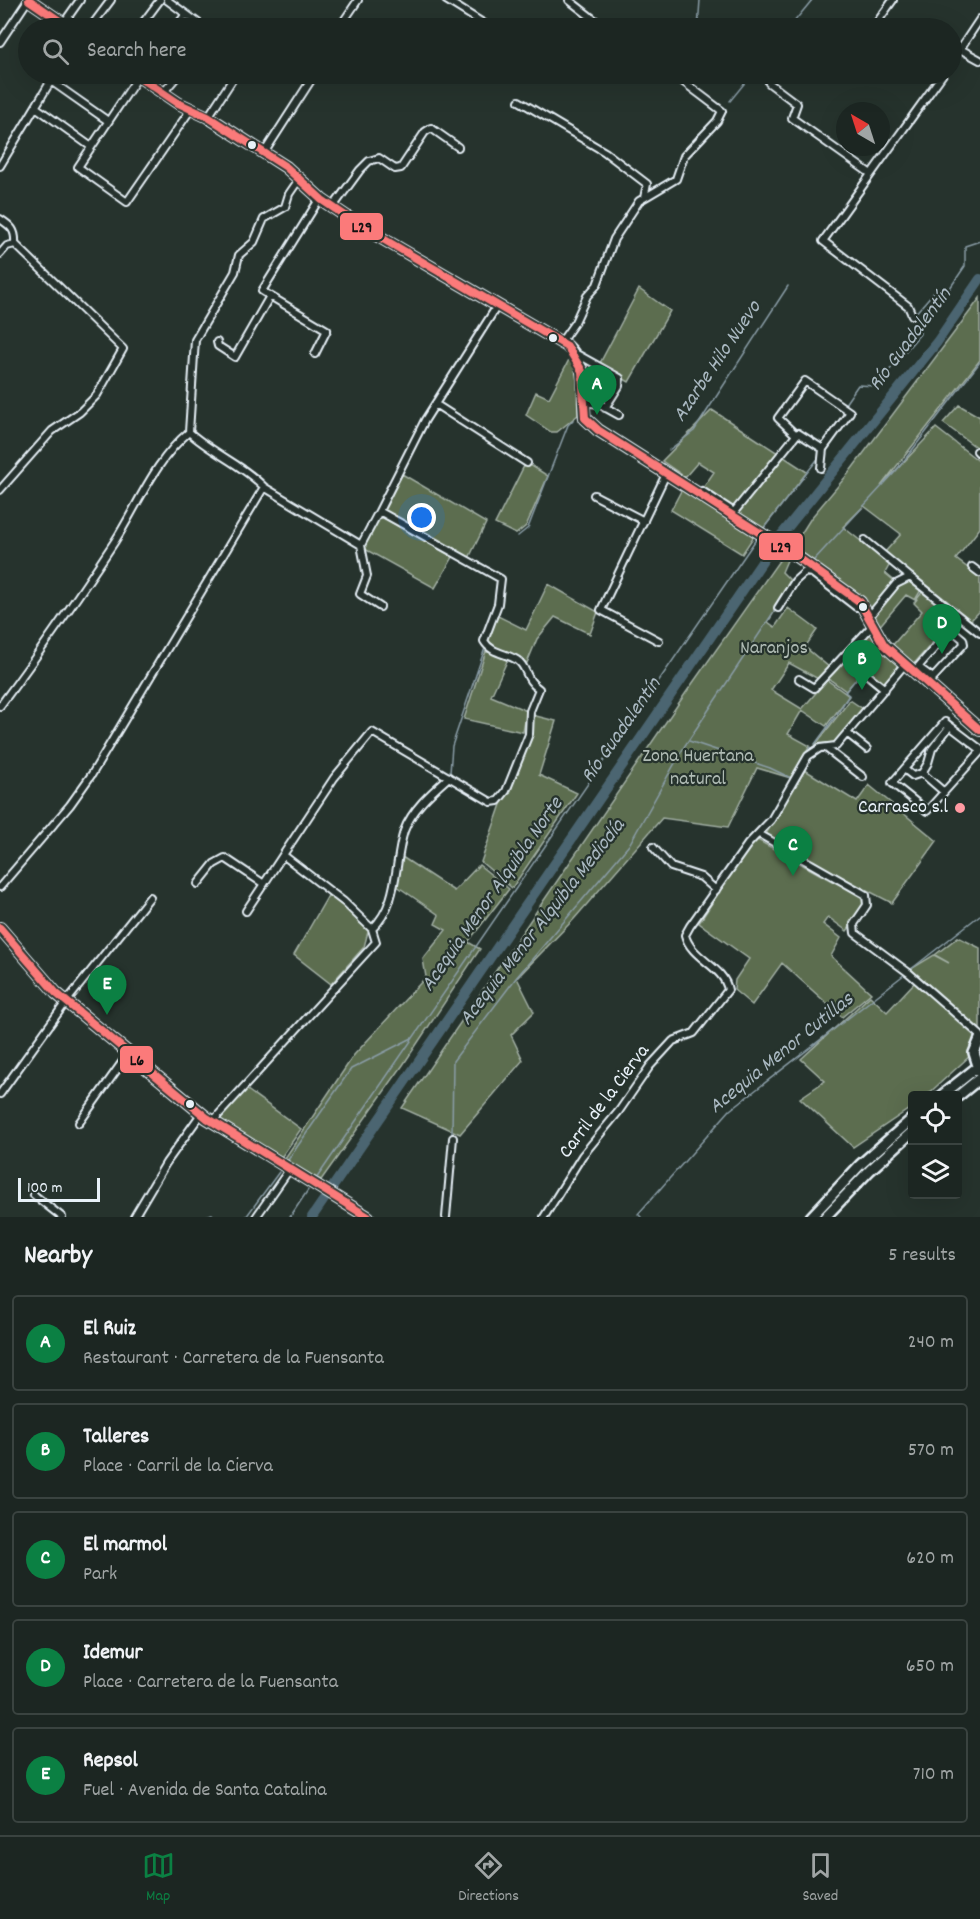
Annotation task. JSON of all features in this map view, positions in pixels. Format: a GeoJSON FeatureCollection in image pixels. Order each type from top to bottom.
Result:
{"type":"FeatureCollection","features":[{"type":"Feature","properties":{"kind":"main road"},"geometry":{"type":"LineString","coordinates":[[31,1],[55,18]]}},
{"type":"Feature","properties":{"kind":"main road"},"geometry":{"type":"LineString","coordinates":[[151,84],[264,153],[300,178],[320,198],[420,262],[561,342],[574,353],[582,368],[582,402],[585,418],[598,430],[796,556],[862,606],[884,645],[905,664],[916,669],[980,730]]}},
{"type":"Feature","properties":{"kind":"main road"},"geometry":{"type":"LineString","coordinates":[[0,928],[66,1002],[201,1114],[368,1217]]}},
{"type":"Feature","properties":{"kind":"main road"},"geometry":{"type":"LineString","coordinates":[[947,1091],[979,1068],[974,1053],[980,1037]]}},
{"type":"Feature","properties":{"kind":"main road"},"geometry":{"type":"LineString","coordinates":[[962,1092],[980,1078]]}},
{"type":"Feature","properties":{"kind":"main road"},"geometry":{"type":"LineString","coordinates":[[811,1217],[860,1165],[908,1123]]}},
{"type":"Feature","properties":{"kind":"main road"},"geometry":{"type":"LineString","coordinates":[[825,1217],[878,1162],[908,1136]]}},
{"type":"Feature","properties":{"kind":"street"},"geometry":{"type":"LineString","coordinates":[[71,18],[80,0]]}},
{"type":"Feature","properties":{"kind":"street"},"geometry":{"type":"LineString","coordinates":[[98,18],[111,0]]}},
{"type":"Feature","properties":{"kind":"street"},"geometry":{"type":"LineString","coordinates":[[146,18],[160,0]]}},
{"type":"Feature","properties":{"kind":"street"},"geometry":{"type":"LineString","coordinates":[[167,0],[191,18]]}},
{"type":"Feature","properties":{"kind":"street"},"geometry":{"type":"LineString","coordinates":[[346,18],[358,0]]}},
{"type":"Feature","properties":{"kind":"street"},"geometry":{"type":"LineString","coordinates":[[447,0],[475,18]]}},
{"type":"Feature","properties":{"kind":"street"},"geometry":{"type":"LineString","coordinates":[[569,0],[592,18]]}},
{"type":"Feature","properties":{"kind":"street"},"geometry":{"type":"LineString","coordinates":[[880,18],[893,0]]}},
{"type":"Feature","properties":{"kind":"street"},"geometry":{"type":"LineString","coordinates":[[18,18],[31,1]]}},
{"type":"Feature","properties":{"kind":"street"},"geometry":{"type":"LineString","coordinates":[[183,18],[186,14]]}},
{"type":"Feature","properties":{"kind":"street"},"geometry":{"type":"LineString","coordinates":[[0,42],[18,18]]}},
{"type":"Feature","properties":{"kind":"street"},"geometry":{"type":"LineString","coordinates":[[962,46],[980,19]]}},
{"type":"Feature","properties":{"kind":"street"},"geometry":{"type":"LineString","coordinates":[[962,50],[980,60]]}},
{"type":"Feature","properties":{"kind":"street"},"geometry":{"type":"LineString","coordinates":[[0,166],[49,84]]}},
{"type":"Feature","properties":{"kind":"street"},"geometry":{"type":"LineString","coordinates":[[55,84],[108,121]]}},
{"type":"Feature","properties":{"kind":"street"},"geometry":{"type":"LineString","coordinates":[[132,84],[78,167],[127,202],[191,109]]}},
{"type":"Feature","properties":{"kind":"street"},"geometry":{"type":"LineString","coordinates":[[163,93],[171,84]]}},
{"type":"Feature","properties":{"kind":"street"},"geometry":{"type":"LineString","coordinates":[[208,117],[229,84]]}},
{"type":"Feature","properties":{"kind":"street"},"geometry":{"type":"LineString","coordinates":[[264,153],[309,84]]}},
{"type":"Feature","properties":{"kind":"street"},"geometry":{"type":"LineString","coordinates":[[561,342],[576,322],[587,296],[597,285],[614,239],[639,201],[676,179],[684,156],[717,121],[722,111],[686,84]]}},
{"type":"Feature","properties":{"kind":"street"},"geometry":{"type":"LineString","coordinates":[[770,84],[797,104],[792,118],[871,174]]}},
{"type":"Feature","properties":{"kind":"street"},"geometry":{"type":"LineString","coordinates":[[912,315],[908,306],[823,241],[936,84]]}},
{"type":"Feature","properties":{"kind":"street"},"geometry":{"type":"LineString","coordinates":[[519,101],[587,141],[647,184],[644,198]]}},
{"type":"Feature","properties":{"kind":"street"},"geometry":{"type":"LineString","coordinates":[[36,108],[90,146]]}},
{"type":"Feature","properties":{"kind":"street"},"geometry":{"type":"LineString","coordinates":[[333,207],[369,161],[379,158],[395,169],[401,168],[425,132],[431,128],[458,147]]}},
{"type":"Feature","properties":{"kind":"street"},"geometry":{"type":"LineString","coordinates":[[0,706],[116,539],[146,486],[179,441],[189,432],[195,340],[235,272],[238,255],[254,242],[264,219],[285,207],[289,194],[300,178]]}},
{"type":"Feature","properties":{"kind":"street"},"geometry":{"type":"LineString","coordinates":[[315,354],[327,330],[262,291],[320,198]]}},
{"type":"Feature","properties":{"kind":"street"},"geometry":{"type":"LineString","coordinates":[[0,219],[12,226],[15,244],[123,350],[97,395],[80,412],[52,431],[0,490]]}},
{"type":"Feature","properties":{"kind":"street"},"geometry":{"type":"LineString","coordinates":[[0,254],[7,246],[15,244]]}},
{"type":"Feature","properties":{"kind":"street"},"geometry":{"type":"LineString","coordinates":[[217,342],[218,346],[235,357],[270,296]]}},
{"type":"Feature","properties":{"kind":"street"},"geometry":{"type":"LineString","coordinates":[[380,607],[360,594],[367,576],[360,545],[435,404],[497,306]]}},
{"type":"Feature","properties":{"kind":"street"},"geometry":{"type":"LineString","coordinates":[[574,353],[620,378],[619,386],[605,408]]}},
{"type":"Feature","properties":{"kind":"street"},"geometry":{"type":"LineString","coordinates":[[821,468],[822,449],[850,412],[805,381],[778,418],[795,434],[822,449]]}},
{"type":"Feature","properties":{"kind":"street"},"geometry":{"type":"LineString","coordinates":[[582,402],[605,408],[619,415]]}},
{"type":"Feature","properties":{"kind":"street"},"geometry":{"type":"LineString","coordinates":[[435,404],[527,464]]}},
{"type":"Feature","properties":{"kind":"street"},"geometry":{"type":"LineString","coordinates":[[189,432],[208,449],[239,467],[264,487],[360,545]]}},
{"type":"Feature","properties":{"kind":"street"},"geometry":{"type":"LineString","coordinates":[[699,494],[702,490],[734,512],[795,434]]}},
{"type":"Feature","properties":{"kind":"street"},"geometry":{"type":"LineString","coordinates":[[659,641],[601,610],[667,472]]}},
{"type":"Feature","properties":{"kind":"street"},"geometry":{"type":"LineString","coordinates":[[0,887],[70,806],[92,774],[264,487]]}},
{"type":"Feature","properties":{"kind":"street"},"geometry":{"type":"LineString","coordinates":[[594,495],[644,521]]}},
{"type":"Feature","properties":{"kind":"street"},"geometry":{"type":"LineString","coordinates":[[246,911],[334,778],[372,732],[491,802],[498,801],[506,791],[529,734],[530,711],[539,689],[528,682],[524,667],[519,661],[488,648],[484,641],[498,604],[501,579],[379,511]]}},
{"type":"Feature","properties":{"kind":"street"},"geometry":{"type":"LineString","coordinates":[[865,540],[980,633]]}},
{"type":"Feature","properties":{"kind":"street"},"geometry":{"type":"LineString","coordinates":[[972,567],[980,573]]}},
{"type":"Feature","properties":{"kind":"street"},"geometry":{"type":"LineString","coordinates":[[778,608],[795,581],[805,572],[812,573],[856,607],[862,606]]}},
{"type":"Feature","properties":{"kind":"street"},"geometry":{"type":"LineString","coordinates":[[799,679],[814,688],[870,622],[896,584],[910,577]]}},
{"type":"Feature","properties":{"kind":"street"},"geometry":{"type":"LineString","coordinates":[[951,629],[963,639],[964,644],[933,678],[916,669],[951,629]]}},
{"type":"Feature","properties":{"kind":"street","name":"Carril de la Cierva"},"geometry":{"type":"LineString","coordinates":[[544,1217],[582,1156],[619,1111],[650,1066],[673,1041],[694,1034],[728,990],[726,981],[688,946],[685,935],[748,844],[771,820],[808,756],[820,748],[836,746],[905,664]]}},
{"type":"Feature","properties":{"kind":"street"},"geometry":{"type":"LineString","coordinates":[[864,672],[885,689]]}},
{"type":"Feature","properties":{"kind":"street"},"geometry":{"type":"LineString","coordinates":[[922,773],[944,792],[980,752],[927,811],[892,783],[945,722],[980,749]]}},
{"type":"Feature","properties":{"kind":"street"},"geometry":{"type":"LineString","coordinates":[[904,770],[912,776],[922,773],[932,749],[950,726]]}},
{"type":"Feature","properties":{"kind":"street"},"geometry":{"type":"LineString","coordinates":[[848,734],[867,748]]}},
{"type":"Feature","properties":{"kind":"street"},"geometry":{"type":"LineString","coordinates":[[826,748],[863,777]]}},
{"type":"Feature","properties":{"kind":"street"},"geometry":{"type":"LineString","coordinates":[[372,928],[391,897],[404,831],[412,815],[449,777]]}},
{"type":"Feature","properties":{"kind":"street"},"geometry":{"type":"LineString","coordinates":[[759,834],[866,895],[867,905],[854,924],[855,933],[909,973],[980,1037]]}},
{"type":"Feature","properties":{"kind":"street"},"geometry":{"type":"LineString","coordinates":[[653,847],[671,867],[700,877],[716,890]]}},
{"type":"Feature","properties":{"kind":"street"},"geometry":{"type":"LineString","coordinates":[[212,1122],[376,942],[372,928],[344,902],[283,855]]}},
{"type":"Feature","properties":{"kind":"street"},"geometry":{"type":"LineString","coordinates":[[198,884],[214,864],[225,858],[264,884]]}},
{"type":"Feature","properties":{"kind":"street"},"geometry":{"type":"LineString","coordinates":[[0,1094],[66,1002],[150,897]]}},
{"type":"Feature","properties":{"kind":"street"},"geometry":{"type":"LineString","coordinates":[[79,1123],[128,1054]]}},
{"type":"Feature","properties":{"kind":"street"},"geometry":{"type":"LineString","coordinates":[[134,1217],[166,1163],[201,1114]]}},
{"type":"Feature","properties":{"kind":"street"},"geometry":{"type":"LineString","coordinates":[[446,1217],[453,1138]]}},
{"type":"Feature","properties":{"kind":"street"},"geometry":{"type":"LineString","coordinates":[[256,1217],[289,1170]]}},
{"type":"Feature","properties":{"kind":"street"},"geometry":{"type":"LineString","coordinates":[[34,1195],[62,1217]]}},
{"type":"Feature","properties":{"kind":"green space"},"geometry":{"type":"Polygon","coordinates":[[[639,289],[670,311],[629,382],[599,365],[639,289]]]}},
{"type":"Feature","properties":{"kind":"green space"},"geometry":{"type":"Polygon","coordinates":[[[980,298],[980,360],[881,486],[936,428],[980,462],[980,528],[956,559],[980,577],[980,611],[969,622],[885,552],[901,534],[864,506],[843,527],[890,564],[885,573],[897,583],[870,612],[860,598],[792,548],[811,518],[848,474],[980,298]]]}},
{"type":"Feature","properties":{"kind":"green space"},"geometry":{"type":"Polygon","coordinates":[[[572,354],[580,377],[578,415],[557,432],[551,432],[526,415],[536,392],[549,398],[572,354]]]}},
{"type":"Feature","properties":{"kind":"green space"},"geometry":{"type":"Polygon","coordinates":[[[959,405],[980,417],[980,450],[943,423],[959,405]]]}},
{"type":"Feature","properties":{"kind":"green space"},"geometry":{"type":"Polygon","coordinates":[[[712,410],[807,472],[763,529],[703,488],[714,472],[698,462],[685,477],[662,461],[712,410]]]}},
{"type":"Feature","properties":{"kind":"green space"},"geometry":{"type":"Polygon","coordinates":[[[527,463],[548,476],[526,526],[516,534],[495,524],[527,463]]]}},
{"type":"Feature","properties":{"kind":"green space"},"geometry":{"type":"Polygon","coordinates":[[[402,474],[486,523],[469,558],[383,510],[402,474]]]}},
{"type":"Feature","properties":{"kind":"green space"},"geometry":{"type":"Polygon","coordinates":[[[682,489],[754,536],[742,554],[671,510],[682,489]]]}},
{"type":"Feature","properties":{"kind":"green space"},"geometry":{"type":"Polygon","coordinates":[[[380,516],[453,557],[435,588],[363,548],[380,516]]]}},
{"type":"Feature","properties":{"kind":"green space","name":"Zona Huertana natural"},"geometry":{"type":"Polygon","coordinates":[[[783,555],[788,558],[782,572],[789,579],[790,587],[768,622],[775,627],[788,608],[815,628],[817,630],[805,647],[830,668],[822,681],[789,663],[771,690],[802,709],[827,680],[849,696],[826,726],[802,710],[788,734],[810,746],[791,778],[757,768],[728,827],[662,818],[574,919],[517,978],[534,1012],[511,1035],[523,1060],[460,1134],[402,1108],[685,694],[783,555]]]}},
{"type":"Feature","properties":{"kind":"green space"},"geometry":{"type":"Polygon","coordinates":[[[910,580],[921,590],[915,600],[906,595],[878,628],[872,618],[901,583],[910,580]]]}},
{"type":"Feature","properties":{"kind":"green space"},"geometry":{"type":"Polygon","coordinates":[[[548,584],[598,612],[590,634],[555,617],[537,639],[527,663],[484,641],[494,614],[526,630],[548,584]]]}},
{"type":"Feature","properties":{"kind":"green space"},"geometry":{"type":"Polygon","coordinates":[[[923,591],[955,617],[912,666],[891,647],[922,611],[914,603],[923,591]]]}},
{"type":"Feature","properties":{"kind":"green space"},"geometry":{"type":"Polygon","coordinates":[[[868,631],[897,664],[896,670],[879,690],[860,674],[846,691],[828,678],[868,631]]]}},
{"type":"Feature","properties":{"kind":"green space"},"geometry":{"type":"Polygon","coordinates":[[[486,651],[508,659],[491,696],[527,711],[523,732],[464,719],[486,651]]]}},
{"type":"Feature","properties":{"kind":"green space"},"geometry":{"type":"Polygon","coordinates":[[[850,700],[863,709],[837,742],[816,744],[850,700]]]}},
{"type":"Feature","properties":{"kind":"green space"},"geometry":{"type":"Polygon","coordinates":[[[532,715],[556,721],[539,775],[577,793],[512,888],[481,862],[532,715]]]}},
{"type":"Feature","properties":{"kind":"green space"},"geometry":{"type":"Polygon","coordinates":[[[805,770],[857,802],[869,785],[937,841],[892,903],[764,837],[805,770]]]}},
{"type":"Feature","properties":{"kind":"green space"},"geometry":{"type":"Polygon","coordinates":[[[754,838],[832,881],[866,895],[865,907],[847,931],[828,917],[823,924],[841,938],[831,956],[871,993],[842,1017],[782,963],[752,1005],[734,990],[735,980],[749,959],[699,923],[754,838]]]}},
{"type":"Feature","properties":{"kind":"green space"},"geometry":{"type":"Polygon","coordinates":[[[402,857],[454,891],[479,865],[509,889],[468,942],[480,949],[403,1065],[321,1180],[283,1161],[354,1055],[426,977],[423,959],[446,930],[435,924],[439,915],[397,886],[402,857]]]}},
{"type":"Feature","properties":{"kind":"green space"},"geometry":{"type":"Polygon","coordinates":[[[329,894],[369,928],[364,947],[331,984],[294,955],[329,894]]]}},
{"type":"Feature","properties":{"kind":"green space"},"geometry":{"type":"Polygon","coordinates":[[[958,937],[980,948],[980,1029],[911,969],[934,955],[949,963],[935,955],[958,937]]]}},
{"type":"Feature","properties":{"kind":"green space"},"geometry":{"type":"Polygon","coordinates":[[[915,982],[974,1033],[971,1055],[931,1091],[908,1091],[908,1110],[853,1147],[800,1098],[825,1081],[801,1059],[870,996],[887,1012],[915,982]]]}},
{"type":"Feature","properties":{"kind":"green space"},"geometry":{"type":"Polygon","coordinates":[[[246,1089],[301,1129],[280,1159],[217,1119],[246,1089]]]}},
{"type":"Feature","properties":{"kind":"waterway"},"geometry":{"type":"LineString","coordinates":[[699,18],[700,0]]}},
{"type":"Feature","properties":{"kind":"waterway"},"geometry":{"type":"LineString","coordinates":[[797,18],[812,0]]}},
{"type":"Feature","properties":{"kind":"waterway"},"geometry":{"type":"LineString","coordinates":[[730,101],[744,84]]}},
{"type":"Feature","properties":{"kind":"waterway","name":"Acequia Menor Alquibla Norte"},"geometry":{"type":"LineString","coordinates":[[847,406],[845,404],[858,385],[876,386],[920,334],[920,327],[914,315],[933,293],[948,291],[965,266],[965,246],[980,241]]}},
{"type":"Feature","properties":{"kind":"waterway","name":"Río Guadalentín"},"geometry":{"type":"LineString","coordinates":[[312,1217],[775,543],[937,342],[980,279]]}},
{"type":"Feature","properties":{"kind":"waterway","name":"Azarbe Hilo Nuevo"},"geometry":{"type":"LineString","coordinates":[[669,450],[694,431],[788,286]]}},
{"type":"Feature","properties":{"kind":"waterway","name":"Acequia Menor Alquibla Mediodía"},"geometry":{"type":"LineString","coordinates":[[814,560],[896,471],[980,362]]}},
{"type":"Feature","properties":{"kind":"waterway","name":"Azarbe Hilo Nuevo"},"geometry":{"type":"LineString","coordinates":[[518,536],[528,528],[568,425],[573,420]]}},
{"type":"Feature","properties":{"kind":"waterway","name":"Acequia Menor Alquibla Norte"},"geometry":{"type":"LineString","coordinates":[[763,529],[820,456]]}},
{"type":"Feature","properties":{"kind":"waterway","name":"Acequia Menor Alquibla Norte"},"geometry":{"type":"LineString","coordinates":[[316,1179],[757,538]]}},
{"type":"Feature","properties":{"kind":"waterway","name":"Acequia Menor Alquibla Mediodía"},"geometry":{"type":"LineString","coordinates":[[452,1134],[453,1061],[516,978],[629,845],[684,747],[775,610]]}},
{"type":"Feature","properties":{"kind":"waterway","name":"Azarbe Hilo Nuevo"},"geometry":{"type":"LineString","coordinates":[[450,773],[452,746],[485,648]]}},
{"type":"Feature","properties":{"kind":"waterway"},"geometry":{"type":"LineString","coordinates":[[864,669],[879,651]]}},
{"type":"Feature","properties":{"kind":"waterway"},"geometry":{"type":"LineString","coordinates":[[837,714],[849,695],[845,692],[862,672]]}},
{"type":"Feature","properties":{"kind":"waterway"},"geometry":{"type":"LineString","coordinates":[[815,744],[835,717]]}},
{"type":"Feature","properties":{"kind":"waterway"},"geometry":{"type":"LineString","coordinates":[[689,741],[770,768],[791,778],[794,775]]}},
{"type":"Feature","properties":{"kind":"waterway"},"geometry":{"type":"LineString","coordinates":[[807,753],[811,747]]}},
{"type":"Feature","properties":{"kind":"waterway","name":"Acequia Menor Cutillas"},"geometry":{"type":"LineString","coordinates":[[910,970],[980,915]]}},
{"type":"Feature","properties":{"kind":"waterway","name":"Acequia Menor Cutillas"},"geometry":{"type":"LineString","coordinates":[[641,1217],[638,1214],[730,1110],[905,974]]}},
{"type":"Feature","properties":{"kind":"waterway"},"geometry":{"type":"LineString","coordinates":[[288,1160],[351,1069],[412,1038]]}},
{"type":"Feature","properties":{"kind":"waterway"},"geometry":{"type":"LineString","coordinates":[[246,1217],[279,1172]]}},
{"type":"Feature","properties":{"kind":"waterway","name":"Acequia Menor Alquibla Norte"},"geometry":{"type":"LineString","coordinates":[[290,1217],[308,1190]]}},
{"type":"Feature","properties":{"kind":"waterway"},"geometry":{"type":"LineString","coordinates":[[203,1217],[212,1214],[215,1217]]}},
{"type":"Feature","properties":{"kind":"transit line","name":"L29"},"geometry":{"type":"LineString","coordinates":[[29,0],[55,18]]}},
{"type":"Feature","properties":{"kind":"transit line","name":"L29"},"geometry":{"type":"LineString","coordinates":[[150,84],[178,103],[208,117],[286,167],[322,200],[359,225],[567,346],[582,371],[585,418],[598,430],[796,556],[860,602],[884,645],[980,730]]}},
{"type":"Feature","properties":{"kind":"transit line","name":"L6"},"geometry":{"type":"LineString","coordinates":[[0,928],[56,993],[207,1118],[368,1217]]}},
{"type":"Feature","properties":{"kind":"place","name":"El Ruiz"},"geometry":{"type":"Point","coordinates":[597,415]}},
{"type":"Feature","properties":{"kind":"place","name":"Idemur"},"geometry":{"type":"Point","coordinates":[942,654]}},
{"type":"Feature","properties":{"kind":"place","name":"Talleres"},"geometry":{"type":"Point","coordinates":[862,690]}},
{"type":"Feature","properties":{"kind":"place","name":"Carrasco s.l"},"geometry":{"type":"Point","coordinates":[960,808]}},
{"type":"Feature","properties":{"kind":"place","name":"El marmol"},"geometry":{"type":"Point","coordinates":[793,876]}},
{"type":"Feature","properties":{"kind":"place","name":"Repsol"},"geometry":{"type":"Point","coordinates":[107,1015]}},
{"type":"Feature","properties":{"kind":"park label","name":"Naranjos"},"geometry":{"type":"Point","coordinates":[774,649]}}]}
